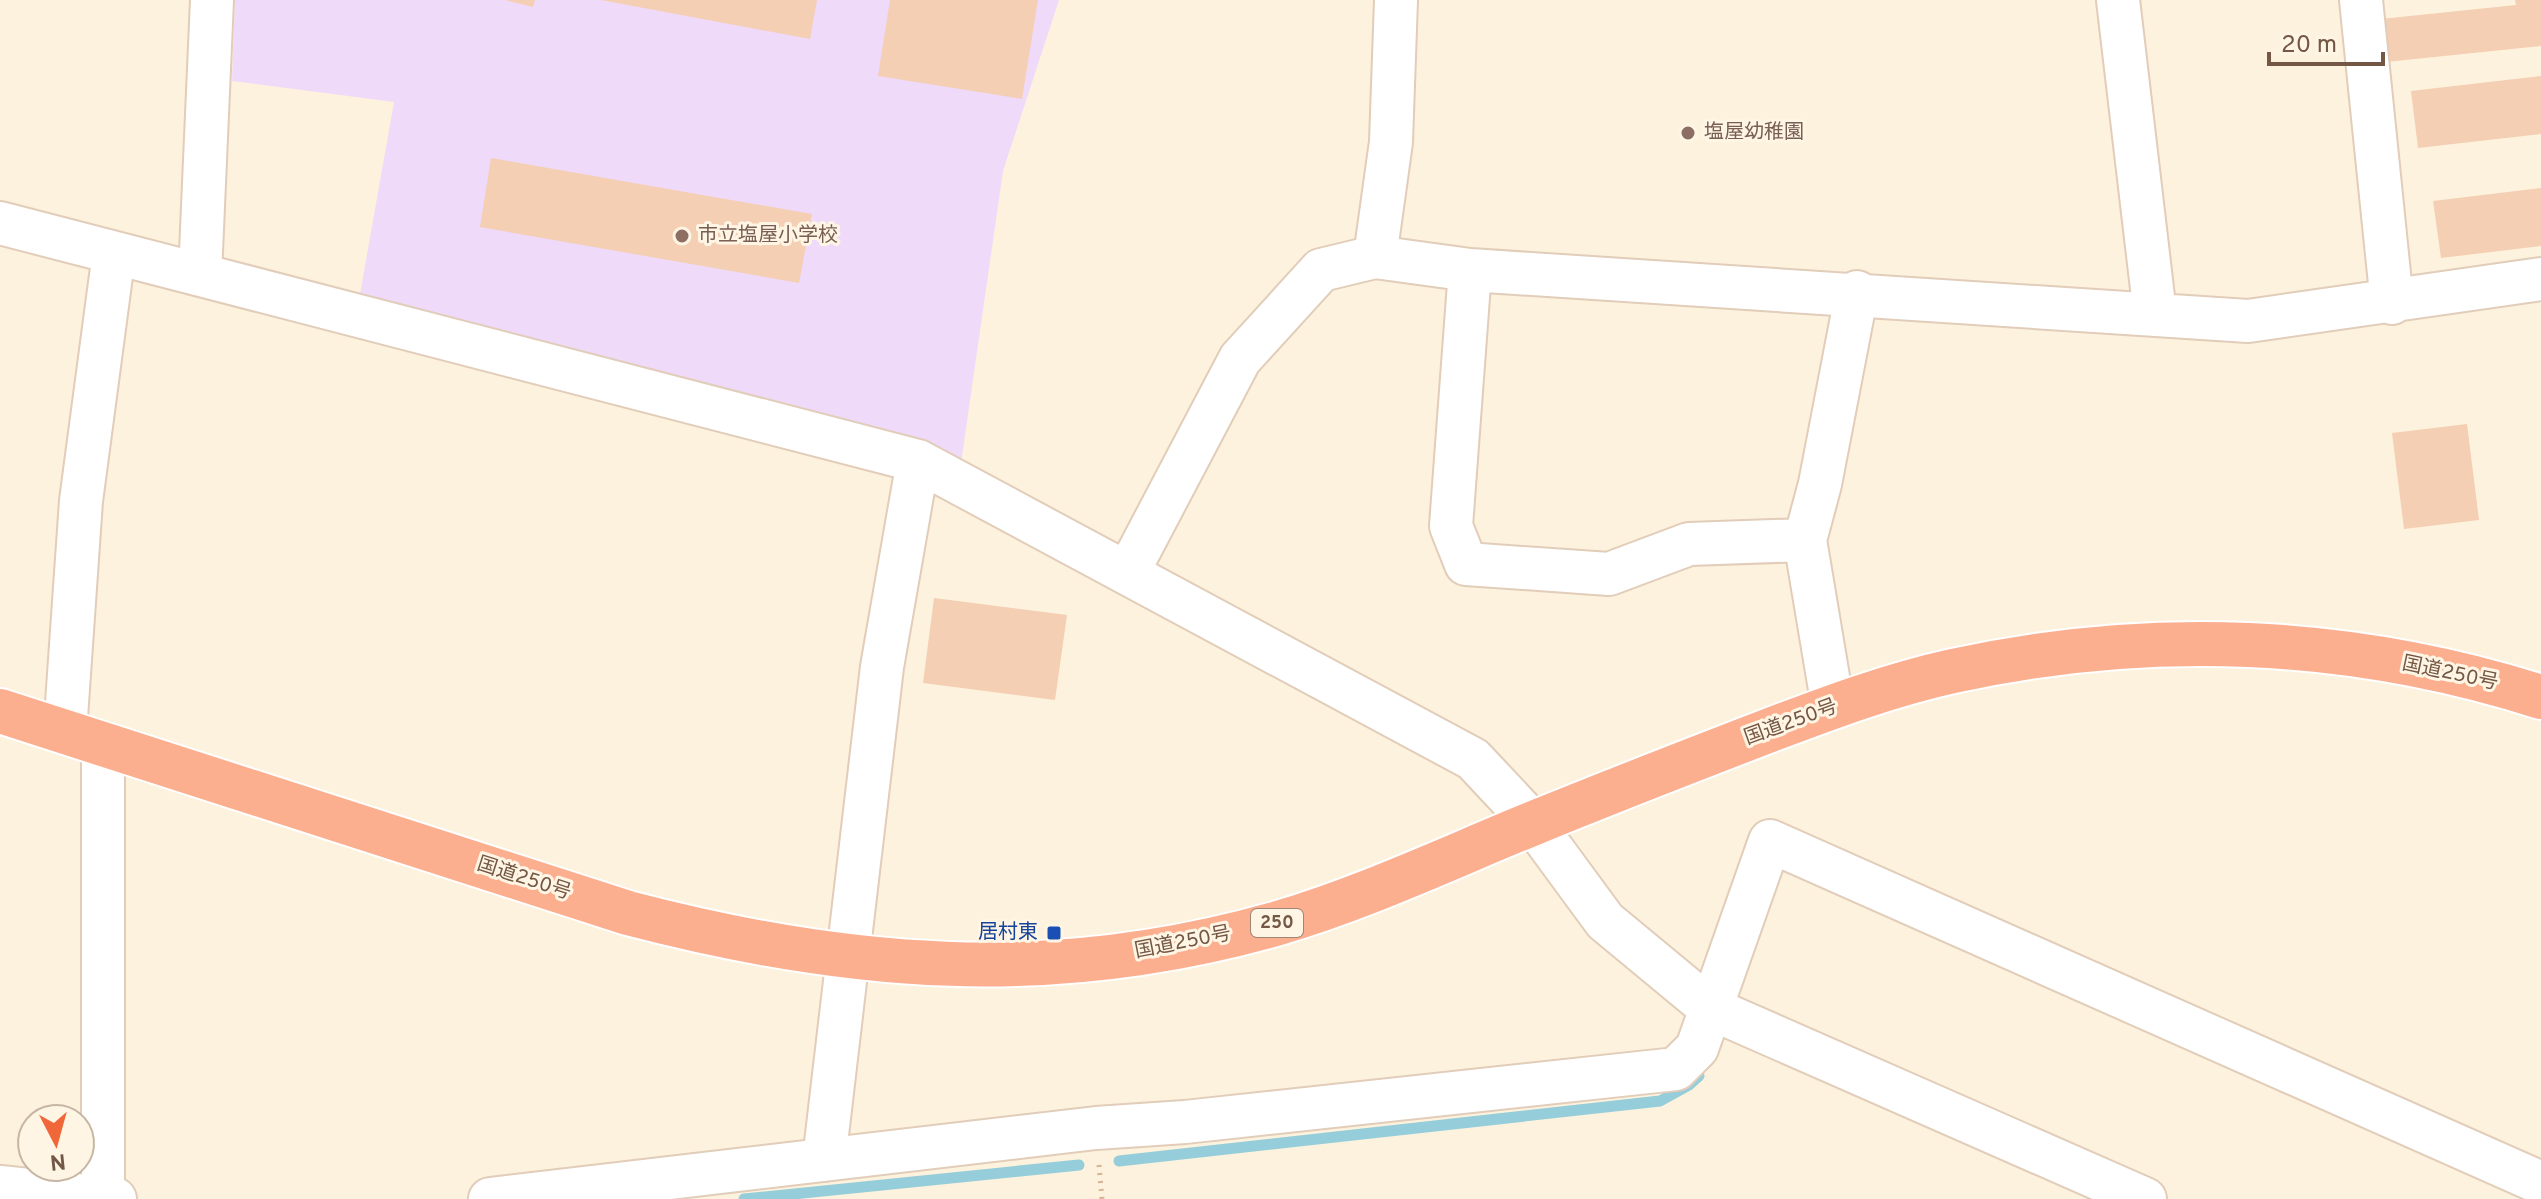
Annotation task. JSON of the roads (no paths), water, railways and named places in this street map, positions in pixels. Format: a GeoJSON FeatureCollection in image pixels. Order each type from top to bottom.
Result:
{"type":"FeatureCollection","features":[{"type":"Feature","properties":{"kind":"highway","name":"国道250号"},"geometry":{"type":"LineString","coordinates":[[0,711],[628,913],[780,949],[849,959],[930,965],[1024,965],[1107,957],[1198,942],[1358,898],[1533,823],[1833,707],[1950,672],[2024,658],[2127,643],[2204,642],[2324,650],[2414,664],[2541,697]]}},
{"type":"Feature","properties":{"kind":"street"},"geometry":{"type":"LineString","coordinates":[[200,275],[212,0]]}},
{"type":"Feature","properties":{"kind":"street"},"geometry":{"type":"LineString","coordinates":[[1375,257],[1391,142],[1396,0]]}},
{"type":"Feature","properties":{"kind":"street"},"geometry":{"type":"LineString","coordinates":[[2118,0],[2155,314]]}},
{"type":"Feature","properties":{"kind":"street"},"geometry":{"type":"LineString","coordinates":[[2361,0],[2392,303]]}},
{"type":"Feature","properties":{"kind":"street"},"geometry":{"type":"LineString","coordinates":[[0,223],[918,461],[1473,759],[1533,823],[1605,921],[1710,1008],[2145,1199]]}},
{"type":"Feature","properties":{"kind":"street"},"geometry":{"type":"LineString","coordinates":[[0,1187],[109,1197],[84,738],[81,501],[114,253]]}},
{"type":"Feature","properties":{"kind":"street"},"geometry":{"type":"LineString","coordinates":[[1128,572],[1240,359],[1321,270],[1375,257],[1470,270],[1857,292],[2248,321],[2392,303],[2541,279]]}},
{"type":"Feature","properties":{"kind":"street"},"geometry":{"type":"LineString","coordinates":[[1470,270],[1451,526],[1466,564],[1609,574],[1689,544],[1805,540]]}},
{"type":"Feature","properties":{"kind":"street"},"geometry":{"type":"LineString","coordinates":[[1833,707],[1805,540],[1820,484],[1857,292]]}},
{"type":"Feature","properties":{"kind":"street"},"geometry":{"type":"LineString","coordinates":[[824,1160],[882,667],[918,461]]}},
{"type":"Feature","properties":{"kind":"street"},"geometry":{"type":"LineString","coordinates":[[490,1199],[1096,1128],[1200,1121],[1676,1069],[1697,1048],[1770,841],[2541,1183]]}},
{"type":"Feature","properties":{"kind":"waterway"},"geometry":{"type":"LineString","coordinates":[[1119,1161],[1660,1101],[1699,1076]]}},
{"type":"Feature","properties":{"kind":"waterway"},"geometry":{"type":"LineString","coordinates":[[744,1199],[1079,1165]]}},
{"type":"Feature","properties":{"kind":"place","name":"塩屋幼稚園"},"geometry":{"type":"Point","coordinates":[1688,133]}},
{"type":"Feature","properties":{"kind":"place","name":"市立塩屋小学校"},"geometry":{"type":"Point","coordinates":[682,236]}},
{"type":"Feature","properties":{"kind":"place","name":"居村東"},"geometry":{"type":"Point","coordinates":[1054,933]}}]}
